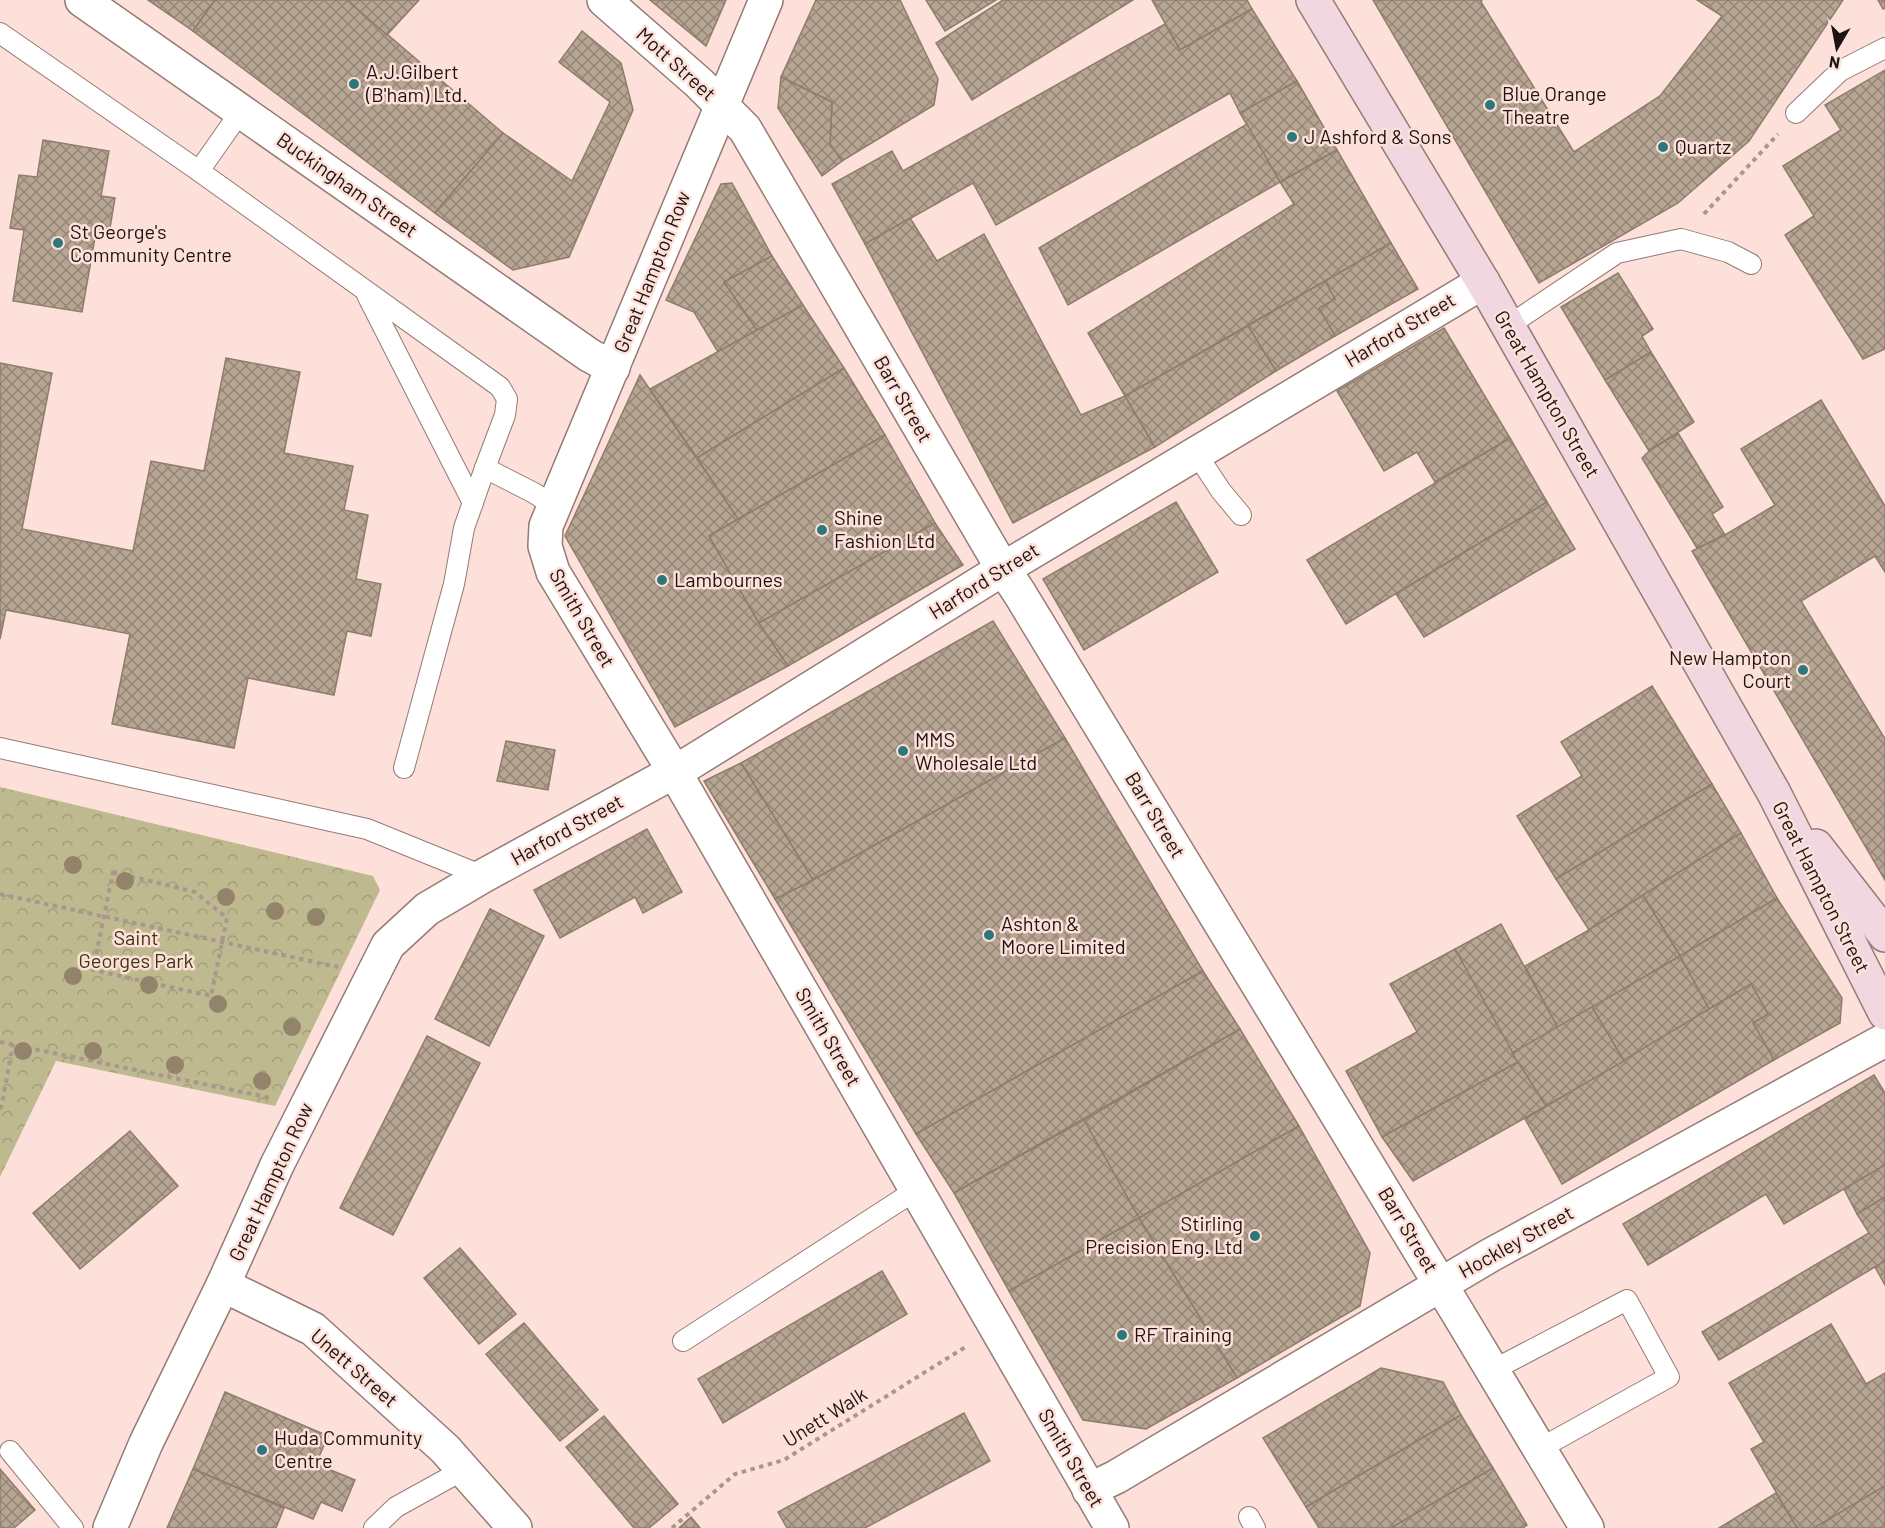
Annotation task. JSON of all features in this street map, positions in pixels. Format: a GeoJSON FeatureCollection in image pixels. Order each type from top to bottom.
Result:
{"type":"FeatureCollection","features":[{"type":"Feature","properties":{"kind":"main road","name":"Great Hampton Street"},"geometry":{"type":"LineString","coordinates":[[1313,0],[1483,282],[1773,793],[1885,1014]]}},
{"type":"Feature","properties":{"kind":"main road","name":"Great Hampton Street"},"geometry":{"type":"LineString","coordinates":[[1773,793],[1885,935]]}},
{"type":"Feature","properties":{"kind":"street","name":"Buckingham Street"},"geometry":{"type":"LineString","coordinates":[[82,0],[589,355],[613,368]]}},
{"type":"Feature","properties":{"kind":"street","name":"Mott Street"},"geometry":{"type":"LineString","coordinates":[[604,0],[721,104]]}},
{"type":"Feature","properties":{"kind":"street","name":"Great Hampton Row"},"geometry":{"type":"LineString","coordinates":[[545,546],[546,526],[554,506],[766,0]]}},
{"type":"Feature","properties":{"kind":"street","name":"Barr Street"},"geometry":{"type":"LineString","coordinates":[[721,104],[746,129],[1004,569],[1587,1528]]}},
{"type":"Feature","properties":{"kind":"street","name":"Harford Street"},"geometry":{"type":"LineString","coordinates":[[483,876],[690,763],[1004,569],[1483,282]]}},
{"type":"Feature","properties":{"kind":"street","name":"Smith Street"},"geometry":{"type":"LineString","coordinates":[[545,546],[553,572],[674,771],[1112,1528]]}},
{"type":"Feature","properties":{"kind":"street","name":"Great Hampton Row"},"geometry":{"type":"LineString","coordinates":[[110,1528],[146,1443],[223,1285],[277,1166],[388,945],[427,909],[483,876]]}},
{"type":"Feature","properties":{"kind":"street","name":"Hockley Street"},"geometry":{"type":"LineString","coordinates":[[1089,1490],[1116,1477],[1440,1284],[1885,1040]]}},
{"type":"Feature","properties":{"kind":"street","name":"Unett Street"},"geometry":{"type":"LineString","coordinates":[[223,1285],[313,1329],[445,1449],[515,1528]]}},
{"type":"Feature","properties":{"kind":"lane"},"geometry":{"type":"LineString","coordinates":[[0,33],[199,171],[500,387],[507,399],[505,415],[464,528],[453,584],[404,768]]}},
{"type":"Feature","properties":{"kind":"lane"},"geometry":{"type":"LineString","coordinates":[[1796,113],[1840,71],[1885,48]]}},
{"type":"Feature","properties":{"kind":"lane"},"geometry":{"type":"LineString","coordinates":[[199,171],[241,111]]}},
{"type":"Feature","properties":{"kind":"lane"},"geometry":{"type":"LineString","coordinates":[[1508,326],[1617,253],[1681,239],[1728,252],[1751,264]]}},
{"type":"Feature","properties":{"kind":"lane"},"geometry":{"type":"LineString","coordinates":[[365,291],[473,503]]}},
{"type":"Feature","properties":{"kind":"lane"},"geometry":{"type":"LineString","coordinates":[[1196,453],[1240,515]]}},
{"type":"Feature","properties":{"kind":"lane"},"geometry":{"type":"LineString","coordinates":[[485,468],[554,506]]}},
{"type":"Feature","properties":{"kind":"lane"},"geometry":{"type":"LineString","coordinates":[[0,748],[367,829],[483,876]]}},
{"type":"Feature","properties":{"kind":"lane"},"geometry":{"type":"LineString","coordinates":[[683,1341],[916,1190]]}},
{"type":"Feature","properties":{"kind":"lane"},"geometry":{"type":"LineString","coordinates":[[1493,1370],[1627,1300],[1669,1377],[1539,1449]]}},
{"type":"Feature","properties":{"kind":"lane"},"geometry":{"type":"LineString","coordinates":[[10,1451],[74,1528]]}},
{"type":"Feature","properties":{"kind":"lane"},"geometry":{"type":"LineString","coordinates":[[374,1528],[396,1507],[463,1470]]}},
{"type":"Feature","properties":{"kind":"path"},"geometry":{"type":"LineString","coordinates":[[1681,239],[1766,148]]}},
{"type":"Feature","properties":{"kind":"path"},"geometry":{"type":"LineString","coordinates":[[113,872],[195,892],[227,918],[211,996],[93,970],[104,916],[113,872]]}},
{"type":"Feature","properties":{"kind":"path"},"geometry":{"type":"LineString","coordinates":[[0,894],[374,974]]}},
{"type":"Feature","properties":{"kind":"path"},"geometry":{"type":"LineString","coordinates":[[0,1042],[307,1106]]}},
{"type":"Feature","properties":{"kind":"path"},"geometry":{"type":"LineString","coordinates":[[0,1109],[13,1044]]}},
{"type":"Feature","properties":{"kind":"path","name":"Unett Walk"},"geometry":{"type":"LineString","coordinates":[[672,1528],[735,1474],[784,1460],[996,1328]]}},
{"type":"Feature","properties":{"kind":"green space","name":"Saint Georges Park"},"geometry":{"type":"Polygon","coordinates":[[[0,787],[373,876],[380,890],[275,1106],[56,1061],[0,1177],[0,787]]]}},
{"type":"Feature","properties":{"kind":"building"},"geometry":{"type":"Polygon","coordinates":[[[148,0],[215,0],[193,31],[148,0]]]}},
{"type":"Feature","properties":{"kind":"building","name":"A.J.Gilbert (B'ham) Ltd."},"geometry":{"type":"Polygon","coordinates":[[[215,0],[347,0],[503,133],[435,213],[193,31],[215,0]]]}},
{"type":"Feature","properties":{"kind":"building"},"geometry":{"type":"Polygon","coordinates":[[[347,0],[419,0],[387,35],[347,0]]]}},
{"type":"Feature","properties":{"kind":"building"},"geometry":{"type":"Polygon","coordinates":[[[650,0],[726,0],[706,46],[650,0]]]}},
{"type":"Feature","properties":{"kind":"building"},"geometry":{"type":"Polygon","coordinates":[[[816,0],[900,0],[938,79],[934,105],[842,161],[830,144],[832,102],[781,77],[816,0]]]}},
{"type":"Feature","properties":{"kind":"building"},"geometry":{"type":"Polygon","coordinates":[[[926,0],[996,0],[945,31],[926,0]]]}},
{"type":"Feature","properties":{"kind":"building"},"geometry":{"type":"Polygon","coordinates":[[[1003,0],[1133,0],[972,100],[936,43],[1003,0]]]}},
{"type":"Feature","properties":{"kind":"building"},"geometry":{"type":"Polygon","coordinates":[[[1152,0],[1247,0],[1252,9],[1180,50],[1152,0]]]}},
{"type":"Feature","properties":{"kind":"building","name":"Quartz"},"geometry":{"type":"Polygon","coordinates":[[[1373,0],[1482,0],[1481,2],[1574,152],[1660,96],[1722,16],[1697,0],[1843,0],[1749,141],[1678,203],[1539,283],[1373,0]]]}},
{"type":"Feature","properties":{"kind":"building"},"geometry":{"type":"Polygon","coordinates":[[[1878,0],[1885,0],[1885,8],[1883,9],[1878,0]]]}},
{"type":"Feature","properties":{"kind":"building"},"geometry":{"type":"Polygon","coordinates":[[[1252,9],[1297,81],[1240,113],[1230,93],[996,225],[973,183],[865,244],[832,184],[892,151],[903,171],[1165,24],[1180,50],[1252,9]]]}},
{"type":"Feature","properties":{"kind":"building"},"geometry":{"type":"Polygon","coordinates":[[[582,31],[621,63],[633,110],[569,257],[513,270],[435,213],[503,133],[572,181],[610,102],[559,62],[582,31]]]}},
{"type":"Feature","properties":{"kind":"building"},"geometry":{"type":"Polygon","coordinates":[[[1885,70],[1885,349],[1863,359],[1785,235],[1814,216],[1783,166],[1841,130],[1825,105],[1885,70]]]}},
{"type":"Feature","properties":{"kind":"building"},"geometry":{"type":"Polygon","coordinates":[[[781,77],[832,102],[830,144],[842,161],[822,176],[778,108],[781,77]]]}},
{"type":"Feature","properties":{"kind":"building","name":"J Ashford & Sons"},"geometry":{"type":"Polygon","coordinates":[[[1297,81],[1337,150],[1280,182],[1240,113],[1297,81]]]}},
{"type":"Feature","properties":{"kind":"building"},"geometry":{"type":"Polygon","coordinates":[[[1247,124],[1280,182],[1068,305],[1039,248],[1247,124]]]}},
{"type":"Feature","properties":{"kind":"building"},"geometry":{"type":"Polygon","coordinates":[[[43,140],[109,151],[101,196],[115,198],[109,234],[96,232],[82,312],[13,301],[24,230],[10,228],[19,175],[37,177],[43,140]]]}},
{"type":"Feature","properties":{"kind":"building"},"geometry":{"type":"Polygon","coordinates":[[[1337,150],[1391,243],[1125,396],[1088,333],[1294,204],[1280,182],[1337,150]]]}},
{"type":"Feature","properties":{"kind":"building"},"geometry":{"type":"Polygon","coordinates":[[[732,183],[772,256],[724,282],[757,330],[718,352],[694,312],[666,300],[721,184],[732,183]]]}},
{"type":"Feature","properties":{"kind":"building"},"geometry":{"type":"Polygon","coordinates":[[[910,218],[937,261],[984,234],[1081,415],[1125,396],[1155,447],[1013,523],[865,244],[910,218]]]}},
{"type":"Feature","properties":{"kind":"building"},"geometry":{"type":"Polygon","coordinates":[[[1391,243],[1418,289],[1335,336],[1319,308],[1335,299],[1325,281],[1391,243]]]}},
{"type":"Feature","properties":{"kind":"building"},"geometry":{"type":"Polygon","coordinates":[[[772,256],[803,305],[757,330],[724,282],[772,256]]]}},
{"type":"Feature","properties":{"kind":"building"},"geometry":{"type":"Polygon","coordinates":[[[1618,273],[1653,329],[1642,336],[1651,352],[1605,380],[1561,307],[1618,273]]]}},
{"type":"Feature","properties":{"kind":"building"},"geometry":{"type":"Polygon","coordinates":[[[1325,281],[1335,299],[1319,308],[1335,336],[1276,371],[1248,326],[1325,281]]]}},
{"type":"Feature","properties":{"kind":"building"},"geometry":{"type":"Polygon","coordinates":[[[803,305],[844,368],[697,458],[650,389],[803,305]]]}},
{"type":"Feature","properties":{"kind":"building"},"geometry":{"type":"Polygon","coordinates":[[[1248,326],[1276,371],[1155,447],[1125,396],[1248,326]]]}},
{"type":"Feature","properties":{"kind":"building"},"geometry":{"type":"Polygon","coordinates":[[[1444,328],[1510,438],[1435,482],[1417,452],[1384,471],[1337,391],[1444,328]]]}},
{"type":"Feature","properties":{"kind":"building"},"geometry":{"type":"Polygon","coordinates":[[[1651,352],[1694,422],[1649,451],[1605,380],[1651,352]]]}},
{"type":"Feature","properties":{"kind":"building"},"geometry":{"type":"Polygon","coordinates":[[[226,358],[300,372],[284,453],[353,466],[344,510],[368,515],[356,579],[381,584],[371,636],[347,631],[334,695],[248,678],[234,748],[112,724],[130,634],[6,610],[0,639],[0,363],[52,373],[22,529],[133,551],[151,461],[204,471],[226,358]]]}},
{"type":"Feature","properties":{"kind":"building"},"geometry":{"type":"Polygon","coordinates":[[[844,368],[885,435],[738,519],[697,458],[844,368]]]}},
{"type":"Feature","properties":{"kind":"building","name":"Lambournes"},"geometry":{"type":"Polygon","coordinates":[[[640,375],[738,519],[709,536],[759,623],[788,666],[675,727],[565,536],[640,375]]]}},
{"type":"Feature","properties":{"kind":"building","name":"New Hampton Court"},"geometry":{"type":"Polygon","coordinates":[[[1821,400],[1885,506],[1885,572],[1875,556],[1801,601],[1885,739],[1885,880],[1692,551],[1725,535],[1775,505],[1741,449],[1821,400]]]}},
{"type":"Feature","properties":{"kind":"building"},"geometry":{"type":"Polygon","coordinates":[[[1678,433],[1723,507],[1712,514],[1725,535],[1697,548],[1642,458],[1678,433]]]}},
{"type":"Feature","properties":{"kind":"building","name":"Shine Fashion Ltd"},"geometry":{"type":"Polygon","coordinates":[[[885,435],[935,523],[759,623],[709,536],[885,435]]]}},
{"type":"Feature","properties":{"kind":"building"},"geometry":{"type":"Polygon","coordinates":[[[1510,438],[1547,502],[1346,624],[1307,560],[1510,438]]]}},
{"type":"Feature","properties":{"kind":"building"},"geometry":{"type":"Polygon","coordinates":[[[1176,502],[1218,572],[1084,650],[1043,579],[1176,502]]]}},
{"type":"Feature","properties":{"kind":"building"},"geometry":{"type":"Polygon","coordinates":[[[1547,502],[1575,549],[1424,637],[1396,594],[1547,502]]]}},
{"type":"Feature","properties":{"kind":"building"},"geometry":{"type":"Polygon","coordinates":[[[935,523],[963,565],[788,666],[759,623],[935,523]]]}},
{"type":"Feature","properties":{"kind":"building","name":"MMS Wholesale Ltd"},"geometry":{"type":"Polygon","coordinates":[[[993,621],[1065,738],[813,880],[741,763],[993,621]]]}},
{"type":"Feature","properties":{"kind":"building"},"geometry":{"type":"Polygon","coordinates":[[[1652,686],[1712,784],[1556,879],[1517,816],[1582,776],[1561,742],[1652,686]]]}},
{"type":"Feature","properties":{"kind":"building","name":"Ashton & Moore Limited"},"geometry":{"type":"Polygon","coordinates":[[[1065,738],[1203,971],[916,1134],[775,899],[813,880],[1065,738]]]}},
{"type":"Feature","properties":{"kind":"building"},"geometry":{"type":"Polygon","coordinates":[[[506,741],[555,750],[548,790],[497,781],[506,741]]]}},
{"type":"Feature","properties":{"kind":"building"},"geometry":{"type":"Polygon","coordinates":[[[741,763],[813,880],[775,899],[704,781],[741,763]]]}},
{"type":"Feature","properties":{"kind":"building"},"geometry":{"type":"Polygon","coordinates":[[[1712,784],[1741,833],[1589,930],[1556,879],[1712,784]]]}},
{"type":"Feature","properties":{"kind":"building"},"geometry":{"type":"Polygon","coordinates":[[[647,829],[682,892],[643,913],[635,897],[560,938],[534,890],[647,829]]]}},
{"type":"Feature","properties":{"kind":"building"},"geometry":{"type":"Polygon","coordinates":[[[1741,833],[1777,898],[1680,956],[1643,895],[1741,833]]]}},
{"type":"Feature","properties":{"kind":"building"},"geometry":{"type":"Polygon","coordinates":[[[1643,895],[1680,956],[1558,1028],[1525,966],[1589,930],[1643,895]]]}},
{"type":"Feature","properties":{"kind":"building"},"geometry":{"type":"Polygon","coordinates":[[[1777,898],[1842,998],[1840,1023],[1774,1060],[1753,1023],[1768,1014],[1751,984],[1709,1009],[1680,956],[1777,898]]]}},
{"type":"Feature","properties":{"kind":"building"},"geometry":{"type":"Polygon","coordinates":[[[490,909],[544,936],[489,1046],[435,1019],[490,909]]]}},
{"type":"Feature","properties":{"kind":"building"},"geometry":{"type":"Polygon","coordinates":[[[1501,924],[1558,1028],[1512,1053],[1455,949],[1501,924]]]}},
{"type":"Feature","properties":{"kind":"building"},"geometry":{"type":"Polygon","coordinates":[[[1455,949],[1518,1062],[1382,1137],[1346,1071],[1417,1032],[1390,984],[1455,949]]]}},
{"type":"Feature","properties":{"kind":"building"},"geometry":{"type":"Polygon","coordinates":[[[1680,956],[1709,1009],[1624,1061],[1592,1007],[1680,956]]]}},
{"type":"Feature","properties":{"kind":"building"},"geometry":{"type":"Polygon","coordinates":[[[1203,971],[1240,1029],[954,1193],[916,1134],[1203,971]]]}},
{"type":"Feature","properties":{"kind":"building"},"geometry":{"type":"Polygon","coordinates":[[[1751,984],[1768,1014],[1753,1023],[1774,1060],[1562,1184],[1525,1119],[1751,984]]]}},
{"type":"Feature","properties":{"kind":"building"},"geometry":{"type":"Polygon","coordinates":[[[1592,1007],[1624,1061],[1546,1106],[1512,1053],[1592,1007]]]}},
{"type":"Feature","properties":{"kind":"building"},"geometry":{"type":"Polygon","coordinates":[[[1240,1029],[1299,1126],[1139,1218],[1084,1120],[1240,1029]]]}},
{"type":"Feature","properties":{"kind":"building"},"geometry":{"type":"Polygon","coordinates":[[[427,1036],[480,1063],[393,1235],[340,1208],[427,1036]]]}},
{"type":"Feature","properties":{"kind":"building"},"geometry":{"type":"Polygon","coordinates":[[[1518,1062],[1546,1106],[1413,1181],[1382,1137],[1518,1062]]]}},
{"type":"Feature","properties":{"kind":"building"},"geometry":{"type":"Polygon","coordinates":[[[1874,1075],[1885,1093],[1885,1165],[1784,1224],[1766,1194],[1648,1265],[1623,1224],[1874,1075]]]}},
{"type":"Feature","properties":{"kind":"building"},"geometry":{"type":"Polygon","coordinates":[[[1084,1120],[1139,1218],[1009,1291],[954,1193],[1084,1120]]]}},
{"type":"Feature","properties":{"kind":"building","name":"Stirling Precision Eng. Ltd"},"geometry":{"type":"Polygon","coordinates":[[[1299,1126],[1370,1253],[1360,1306],[1237,1378],[1139,1218],[1299,1126]]]}},
{"type":"Feature","properties":{"kind":"building"},"geometry":{"type":"Polygon","coordinates":[[[130,1131],[178,1186],[80,1269],[33,1213],[130,1131]]]}},
{"type":"Feature","properties":{"kind":"building"},"geometry":{"type":"Polygon","coordinates":[[[1885,1165],[1885,1197],[1857,1214],[1844,1189],[1885,1165]]]}},
{"type":"Feature","properties":{"kind":"building"},"geometry":{"type":"Polygon","coordinates":[[[1885,1197],[1885,1261],[1719,1360],[1702,1332],[1869,1233],[1857,1214],[1885,1197]]]}},
{"type":"Feature","properties":{"kind":"building","name":"RF Training"},"geometry":{"type":"Polygon","coordinates":[[[1139,1218],[1237,1378],[1146,1429],[1083,1420],[1009,1291],[1139,1218]]]}},
{"type":"Feature","properties":{"kind":"building"},"geometry":{"type":"Polygon","coordinates":[[[460,1248],[516,1314],[479,1344],[424,1278],[460,1248]]]}},
{"type":"Feature","properties":{"kind":"building"},"geometry":{"type":"Polygon","coordinates":[[[1885,1261],[1885,1285],[1875,1267],[1885,1261]]]}},
{"type":"Feature","properties":{"kind":"building"},"geometry":{"type":"Polygon","coordinates":[[[882,1271],[907,1314],[723,1423],[698,1379],[882,1271]]]}},
{"type":"Feature","properties":{"kind":"building"},"geometry":{"type":"Polygon","coordinates":[[[524,1323],[598,1410],[560,1441],[486,1354],[524,1323]]]}},
{"type":"Feature","properties":{"kind":"building"},"geometry":{"type":"Polygon","coordinates":[[[1831,1324],[1866,1384],[1885,1373],[1885,1486],[1814,1528],[1797,1528],[1751,1449],[1764,1442],[1729,1383],[1831,1324]]]}},
{"type":"Feature","properties":{"kind":"building"},"geometry":{"type":"Polygon","coordinates":[[[1381,1368],[1443,1382],[1461,1415],[1306,1507],[1263,1438],[1381,1368]]]}},
{"type":"Feature","properties":{"kind":"building","name":"Huda Community Centre"},"geometry":{"type":"Polygon","coordinates":[[[225,1392],[328,1436],[316,1464],[355,1480],[342,1511],[321,1502],[313,1519],[193,1469],[225,1392]]]}},
{"type":"Feature","properties":{"kind":"building"},"geometry":{"type":"Polygon","coordinates":[[[964,1413],[990,1461],[865,1528],[787,1528],[778,1512],[964,1413]]]}},
{"type":"Feature","properties":{"kind":"building"},"geometry":{"type":"Polygon","coordinates":[[[1461,1415],[1493,1468],[1391,1528],[1319,1528],[1306,1507],[1461,1415]]]}},
{"type":"Feature","properties":{"kind":"building"},"geometry":{"type":"Polygon","coordinates":[[[604,1416],[678,1504],[649,1528],[634,1528],[566,1447],[604,1416]]]}},
{"type":"Feature","properties":{"kind":"building"},"geometry":{"type":"Polygon","coordinates":[[[1493,1468],[1527,1525],[1523,1528],[1391,1528],[1493,1468]]]}},
{"type":"Feature","properties":{"kind":"building"},"geometry":{"type":"Polygon","coordinates":[[[0,1469],[35,1510],[14,1528],[0,1528],[0,1469]]]}},
{"type":"Feature","properties":{"kind":"building"},"geometry":{"type":"Polygon","coordinates":[[[193,1469],[284,1508],[276,1528],[167,1528],[193,1469]]]}},
{"type":"Feature","properties":{"kind":"building"},"geometry":{"type":"Polygon","coordinates":[[[1885,1486],[1885,1528],[1814,1528],[1885,1486]]]}},
{"type":"Feature","properties":{"kind":"building"},"geometry":{"type":"Polygon","coordinates":[[[1776,1493],[1797,1528],[1719,1528],[1776,1493]]]}},
{"type":"Feature","properties":{"kind":"building"},"geometry":{"type":"Polygon","coordinates":[[[691,1517],[700,1528],[679,1528],[691,1517]]]}},
{"type":"Feature","properties":{"kind":"place","name":"A.J.Gilbert (B'ham) Ltd."},"geometry":{"type":"Point","coordinates":[354,84]}},
{"type":"Feature","properties":{"kind":"place","name":"Blue Orange Theatre"},"geometry":{"type":"Point","coordinates":[1490,105]}},
{"type":"Feature","properties":{"kind":"place","name":"J Ashford & Sons"},"geometry":{"type":"Point","coordinates":[1292,137]}},
{"type":"Feature","properties":{"kind":"place","name":"Quartz"},"geometry":{"type":"Point","coordinates":[1663,147]}},
{"type":"Feature","properties":{"kind":"place","name":"St George's Community Centre"},"geometry":{"type":"Point","coordinates":[58,243]}},
{"type":"Feature","properties":{"kind":"place","name":"Shine Fashion Ltd"},"geometry":{"type":"Point","coordinates":[822,530]}},
{"type":"Feature","properties":{"kind":"place","name":"Lambournes"},"geometry":{"type":"Point","coordinates":[662,580]}},
{"type":"Feature","properties":{"kind":"place","name":"New Hampton Court"},"geometry":{"type":"Point","coordinates":[1803,670]}},
{"type":"Feature","properties":{"kind":"place","name":"MMS Wholesale Ltd"},"geometry":{"type":"Point","coordinates":[903,751]}},
{"type":"Feature","properties":{"kind":"place","name":"Ashton & Moore Limited"},"geometry":{"type":"Point","coordinates":[989,935]}},
{"type":"Feature","properties":{"kind":"place","name":"Stirling Precision Eng. Ltd"},"geometry":{"type":"Point","coordinates":[1255,1236]}},
{"type":"Feature","properties":{"kind":"place","name":"RF Training"},"geometry":{"type":"Point","coordinates":[1122,1335]}},
{"type":"Feature","properties":{"kind":"place","name":"Huda Community Centre"},"geometry":{"type":"Point","coordinates":[262,1450]}}]}
